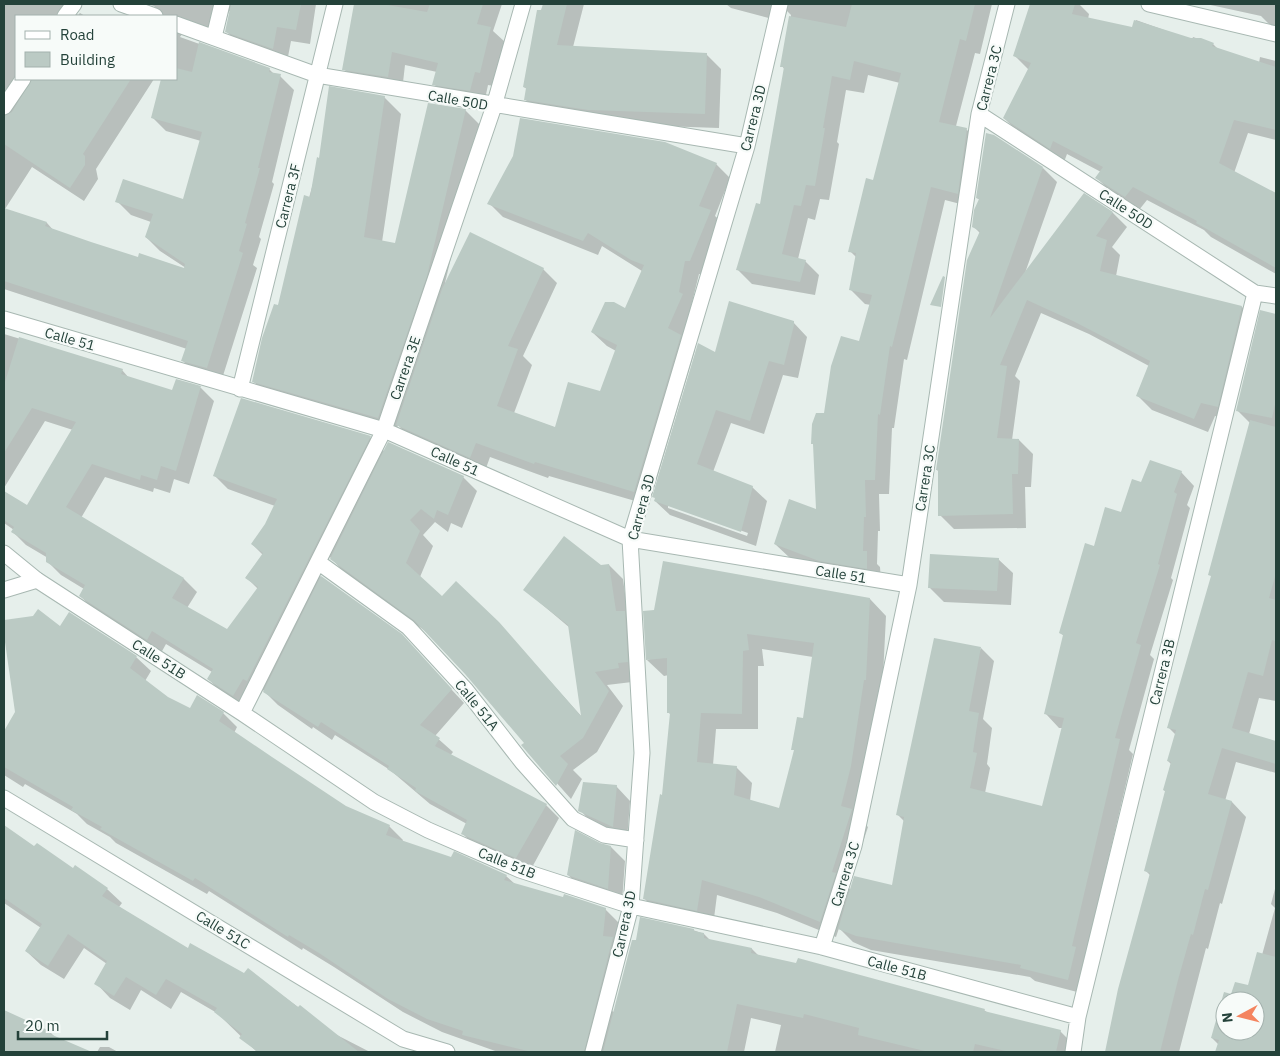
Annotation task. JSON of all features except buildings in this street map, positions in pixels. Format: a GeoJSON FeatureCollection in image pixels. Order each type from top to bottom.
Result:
{"type":"FeatureCollection","features":[{"type":"Feature","properties":{"kind":"street"},"geometry":{"type":"LineString","coordinates":[[66,15],[74,4]]}},
{"type":"Feature","properties":{"kind":"street"},"geometry":{"type":"LineString","coordinates":[[121,4],[152,15]]}},
{"type":"Feature","properties":{"kind":"street"},"geometry":{"type":"LineString","coordinates":[[214,38],[222,4]]}},
{"type":"Feature","properties":{"kind":"street","name":"Carrera 3F"},"geometry":{"type":"LineString","coordinates":[[240,389],[335,4]]}},
{"type":"Feature","properties":{"kind":"street","name":"Carrera 3E"},"geometry":{"type":"LineString","coordinates":[[242,713],[384,430],[494,106],[523,4]]}},
{"type":"Feature","properties":{"kind":"street","name":"Carrera 3D"},"geometry":{"type":"LineString","coordinates":[[593,1052],[631,906],[636,840],[642,753],[630,539],[747,146],[780,4]]}},
{"type":"Feature","properties":{"kind":"street","name":"Carrera 3C"},"geometry":{"type":"LineString","coordinates":[[822,947],[854,846],[909,585],[980,114],[1008,4]]}},
{"type":"Feature","properties":{"kind":"street"},"geometry":{"type":"LineString","coordinates":[[1148,4],[1276,34]]}},
{"type":"Feature","properties":{"kind":"street","name":"Calle 50D"},"geometry":{"type":"LineString","coordinates":[[178,25],[317,75],[494,106],[747,146]]}},
{"type":"Feature","properties":{"kind":"street"},"geometry":{"type":"LineString","coordinates":[[4,107],[22,80]]}},
{"type":"Feature","properties":{"kind":"street","name":"Calle 50D"},"geometry":{"type":"LineString","coordinates":[[980,114],[1255,293],[1276,296]]}},
{"type":"Feature","properties":{"kind":"street","name":"Carrera 3B"},"geometry":{"type":"LineString","coordinates":[[1073,1052],[1078,1017],[1255,293]]}},
{"type":"Feature","properties":{"kind":"street","name":"Calle 51"},"geometry":{"type":"LineString","coordinates":[[4,319],[384,430],[630,539],[909,585]]}},
{"type":"Feature","properties":{"kind":"street","name":"Calle 51B"},"geometry":{"type":"LineString","coordinates":[[4,553],[38,580],[374,802],[428,830],[520,870],[631,906],[822,947],[1078,1017]]}},
{"type":"Feature","properties":{"kind":"street","name":"Calle 51A"},"geometry":{"type":"LineString","coordinates":[[318,562],[408,628],[466,690],[522,762],[573,818],[604,835],[636,840]]}},
{"type":"Feature","properties":{"kind":"street"},"geometry":{"type":"LineString","coordinates":[[4,590],[38,580]]}},
{"type":"Feature","properties":{"kind":"street","name":"Calle 51C"},"geometry":{"type":"LineString","coordinates":[[4,798],[403,1039],[447,1052]]}}]}
